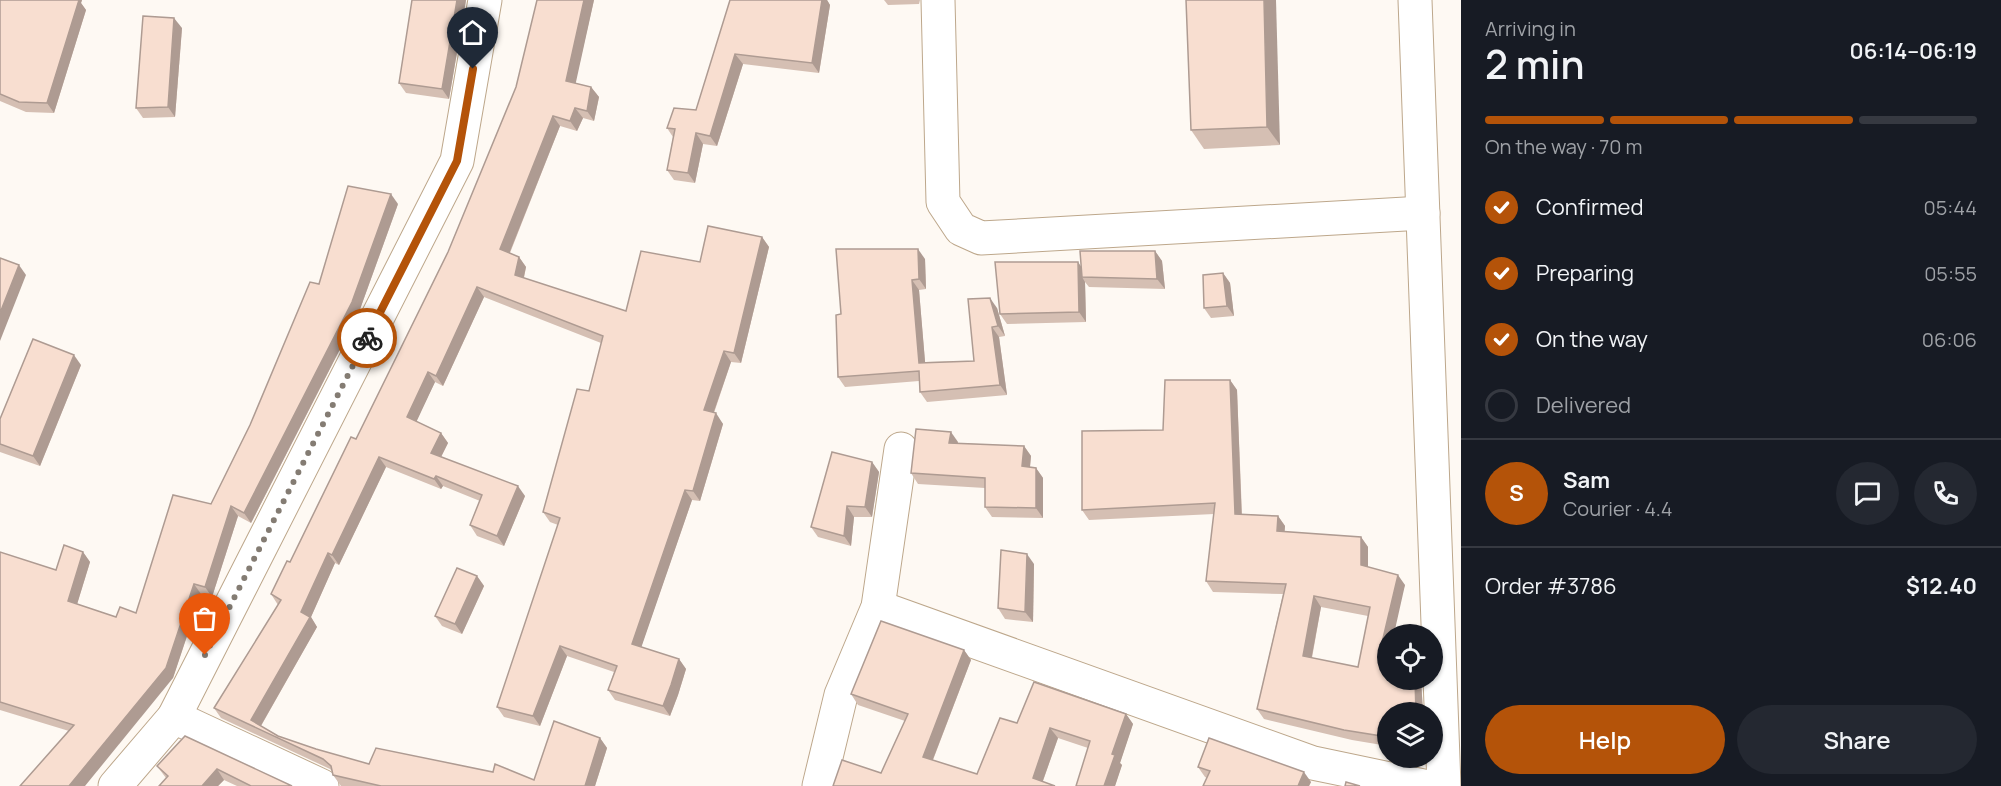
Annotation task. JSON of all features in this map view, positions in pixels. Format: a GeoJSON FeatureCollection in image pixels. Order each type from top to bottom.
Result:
{"type":"FeatureCollection","features":[{"type":"Feature","properties":{"kind":"street"},"geometry":{"type":"LineString","coordinates":[[115,786],[174,717],[457,161],[485,0]]}},
{"type":"Feature","properties":{"kind":"street"},"geometry":{"type":"LineString","coordinates":[[938,0],[943,202],[961,229],[981,238],[1423,213]]}},
{"type":"Feature","properties":{"kind":"street"},"geometry":{"type":"LineString","coordinates":[[1415,0],[1444,786]]}},
{"type":"Feature","properties":{"kind":"street"},"geometry":{"type":"LineString","coordinates":[[819,786],[841,695],[878,607],[901,449]]}},
{"type":"Feature","properties":{"kind":"street"},"geometry":{"type":"LineString","coordinates":[[878,607],[1313,763],[1423,786]]}},
{"type":"Feature","properties":{"kind":"street"},"geometry":{"type":"LineString","coordinates":[[174,717],[322,786]]}},
{"type":"Feature","properties":{"kind":"building"},"geometry":{"type":"Polygon","coordinates":[[[0,0],[79,0],[47,103],[19,102],[0,94],[0,0]]]}},
{"type":"Feature","properties":{"kind":"building"},"geometry":{"type":"Polygon","coordinates":[[[412,0],[457,0],[442,89],[399,83],[412,0]]]}},
{"type":"Feature","properties":{"kind":"building"},"geometry":{"type":"Polygon","coordinates":[[[537,0],[584,0],[566,81],[591,87],[587,111],[575,108],[570,121],[553,116],[500,249],[519,257],[515,275],[626,311],[641,251],[700,262],[708,226],[762,237],[734,353],[724,351],[704,410],[716,413],[693,491],[685,490],[632,644],[679,659],[663,706],[608,690],[617,666],[560,646],[533,716],[497,707],[560,518],[543,512],[577,389],[589,391],[603,336],[477,287],[436,376],[428,372],[407,417],[441,433],[431,453],[518,486],[497,536],[470,525],[482,495],[436,476],[434,479],[379,457],[332,555],[328,553],[301,612],[310,617],[251,720],[278,736],[369,764],[376,748],[493,772],[495,764],[534,780],[554,721],[600,738],[585,786],[381,786],[333,775],[331,766],[323,759],[214,708],[281,600],[271,594],[287,561],[290,562],[351,437],[356,439],[448,252],[516,87],[537,0]]]}},
{"type":"Feature","properties":{"kind":"building"},"geometry":{"type":"Polygon","coordinates":[[[730,0],[822,0],[812,63],[735,54],[710,136],[696,133],[688,173],[667,170],[675,129],[667,128],[674,108],[696,110],[730,0]]]}},
{"type":"Feature","properties":{"kind":"building"},"geometry":{"type":"Polygon","coordinates":[[[1186,0],[1264,0],[1267,127],[1191,130],[1186,0]]]}},
{"type":"Feature","properties":{"kind":"building"},"geometry":{"type":"Polygon","coordinates":[[[143,16],[174,18],[168,107],[136,108],[143,16]]]}},
{"type":"Feature","properties":{"kind":"building"},"geometry":{"type":"Polygon","coordinates":[[[348,186],[391,194],[352,302],[244,513],[231,506],[205,587],[194,584],[166,668],[69,786],[20,786],[74,725],[0,702],[0,552],[56,570],[64,545],[83,552],[68,601],[116,617],[120,607],[136,613],[173,495],[211,504],[250,425],[310,282],[319,284],[348,186]]]}},
{"type":"Feature","properties":{"kind":"building"},"geometry":{"type":"Polygon","coordinates":[[[836,249],[918,249],[919,279],[912,280],[919,363],[974,361],[968,299],[990,298],[998,326],[992,327],[1000,385],[920,392],[919,371],[838,377],[836,315],[841,314],[836,249]]]}},
{"type":"Feature","properties":{"kind":"building"},"geometry":{"type":"Polygon","coordinates":[[[1080,251],[1155,251],[1157,279],[1082,277],[1080,251]]]}},
{"type":"Feature","properties":{"kind":"building"},"geometry":{"type":"Polygon","coordinates":[[[0,258],[19,265],[0,313],[0,258]]]}},
{"type":"Feature","properties":{"kind":"building"},"geometry":{"type":"Polygon","coordinates":[[[995,262],[1078,262],[1079,312],[1000,314],[995,262]]]}},
{"type":"Feature","properties":{"kind":"building"},"geometry":{"type":"Polygon","coordinates":[[[1223,273],[1227,306],[1204,308],[1203,275],[1223,273]]]}},
{"type":"Feature","properties":{"kind":"building"},"geometry":{"type":"Polygon","coordinates":[[[33,339],[74,355],[33,456],[0,444],[0,419],[33,339]]]}},
{"type":"Feature","properties":{"kind":"building"},"geometry":{"type":"Polygon","coordinates":[[[1165,380],[1230,380],[1235,514],[1278,516],[1277,531],[1361,537],[1361,565],[1398,575],[1386,624],[1377,624],[1377,690],[1415,690],[1416,702],[1377,702],[1377,735],[1344,730],[1257,709],[1286,584],[1206,581],[1215,503],[1082,510],[1082,431],[1163,430],[1165,380]],[[1314,596],[1303,656],[1358,667],[1370,607],[1314,596]]]}},
{"type":"Feature","properties":{"kind":"building"},"geometry":{"type":"Polygon","coordinates":[[[916,429],[951,432],[949,443],[1024,446],[1022,466],[1036,468],[1036,508],[985,507],[985,478],[911,473],[916,429]]]}},
{"type":"Feature","properties":{"kind":"building"},"geometry":{"type":"Polygon","coordinates":[[[832,452],[872,462],[865,507],[847,506],[844,536],[811,527],[832,452]]]}},
{"type":"Feature","properties":{"kind":"building"},"geometry":{"type":"Polygon","coordinates":[[[1001,550],[1027,554],[1025,612],[998,608],[1001,550]]]}},
{"type":"Feature","properties":{"kind":"building"},"geometry":{"type":"Polygon","coordinates":[[[457,568],[477,576],[455,624],[435,616],[457,568]]]}},
{"type":"Feature","properties":{"kind":"building"},"geometry":{"type":"Polygon","coordinates":[[[881,621],[964,650],[923,757],[977,774],[1000,718],[1017,723],[1034,682],[1126,714],[1104,786],[1076,786],[1090,741],[1050,728],[1033,778],[1055,786],[833,786],[842,760],[881,773],[908,714],[851,694],[881,621]]]}},
{"type":"Feature","properties":{"kind":"building"},"geometry":{"type":"Polygon","coordinates":[[[185,736],[292,786],[251,786],[217,769],[202,786],[159,786],[168,776],[157,766],[185,736]]]}},
{"type":"Feature","properties":{"kind":"building"},"geometry":{"type":"Polygon","coordinates":[[[1209,738],[1304,772],[1298,786],[1203,786],[1210,771],[1198,767],[1209,738]]]}},
{"type":"Feature","properties":{"kind":"building"},"geometry":{"type":"Polygon","coordinates":[[[1346,782],[1360,786],[1345,786],[1346,782]]]}},
{"type":"Feature","properties":{"kind":"way so far"},"geometry":{"type":"LineString","coordinates":[[205,655],[367,338]]}},
{"type":"Feature","properties":{"kind":"route"},"geometry":{"type":"LineString","coordinates":[[367,338],[457,161],[473,69]]}}]}
